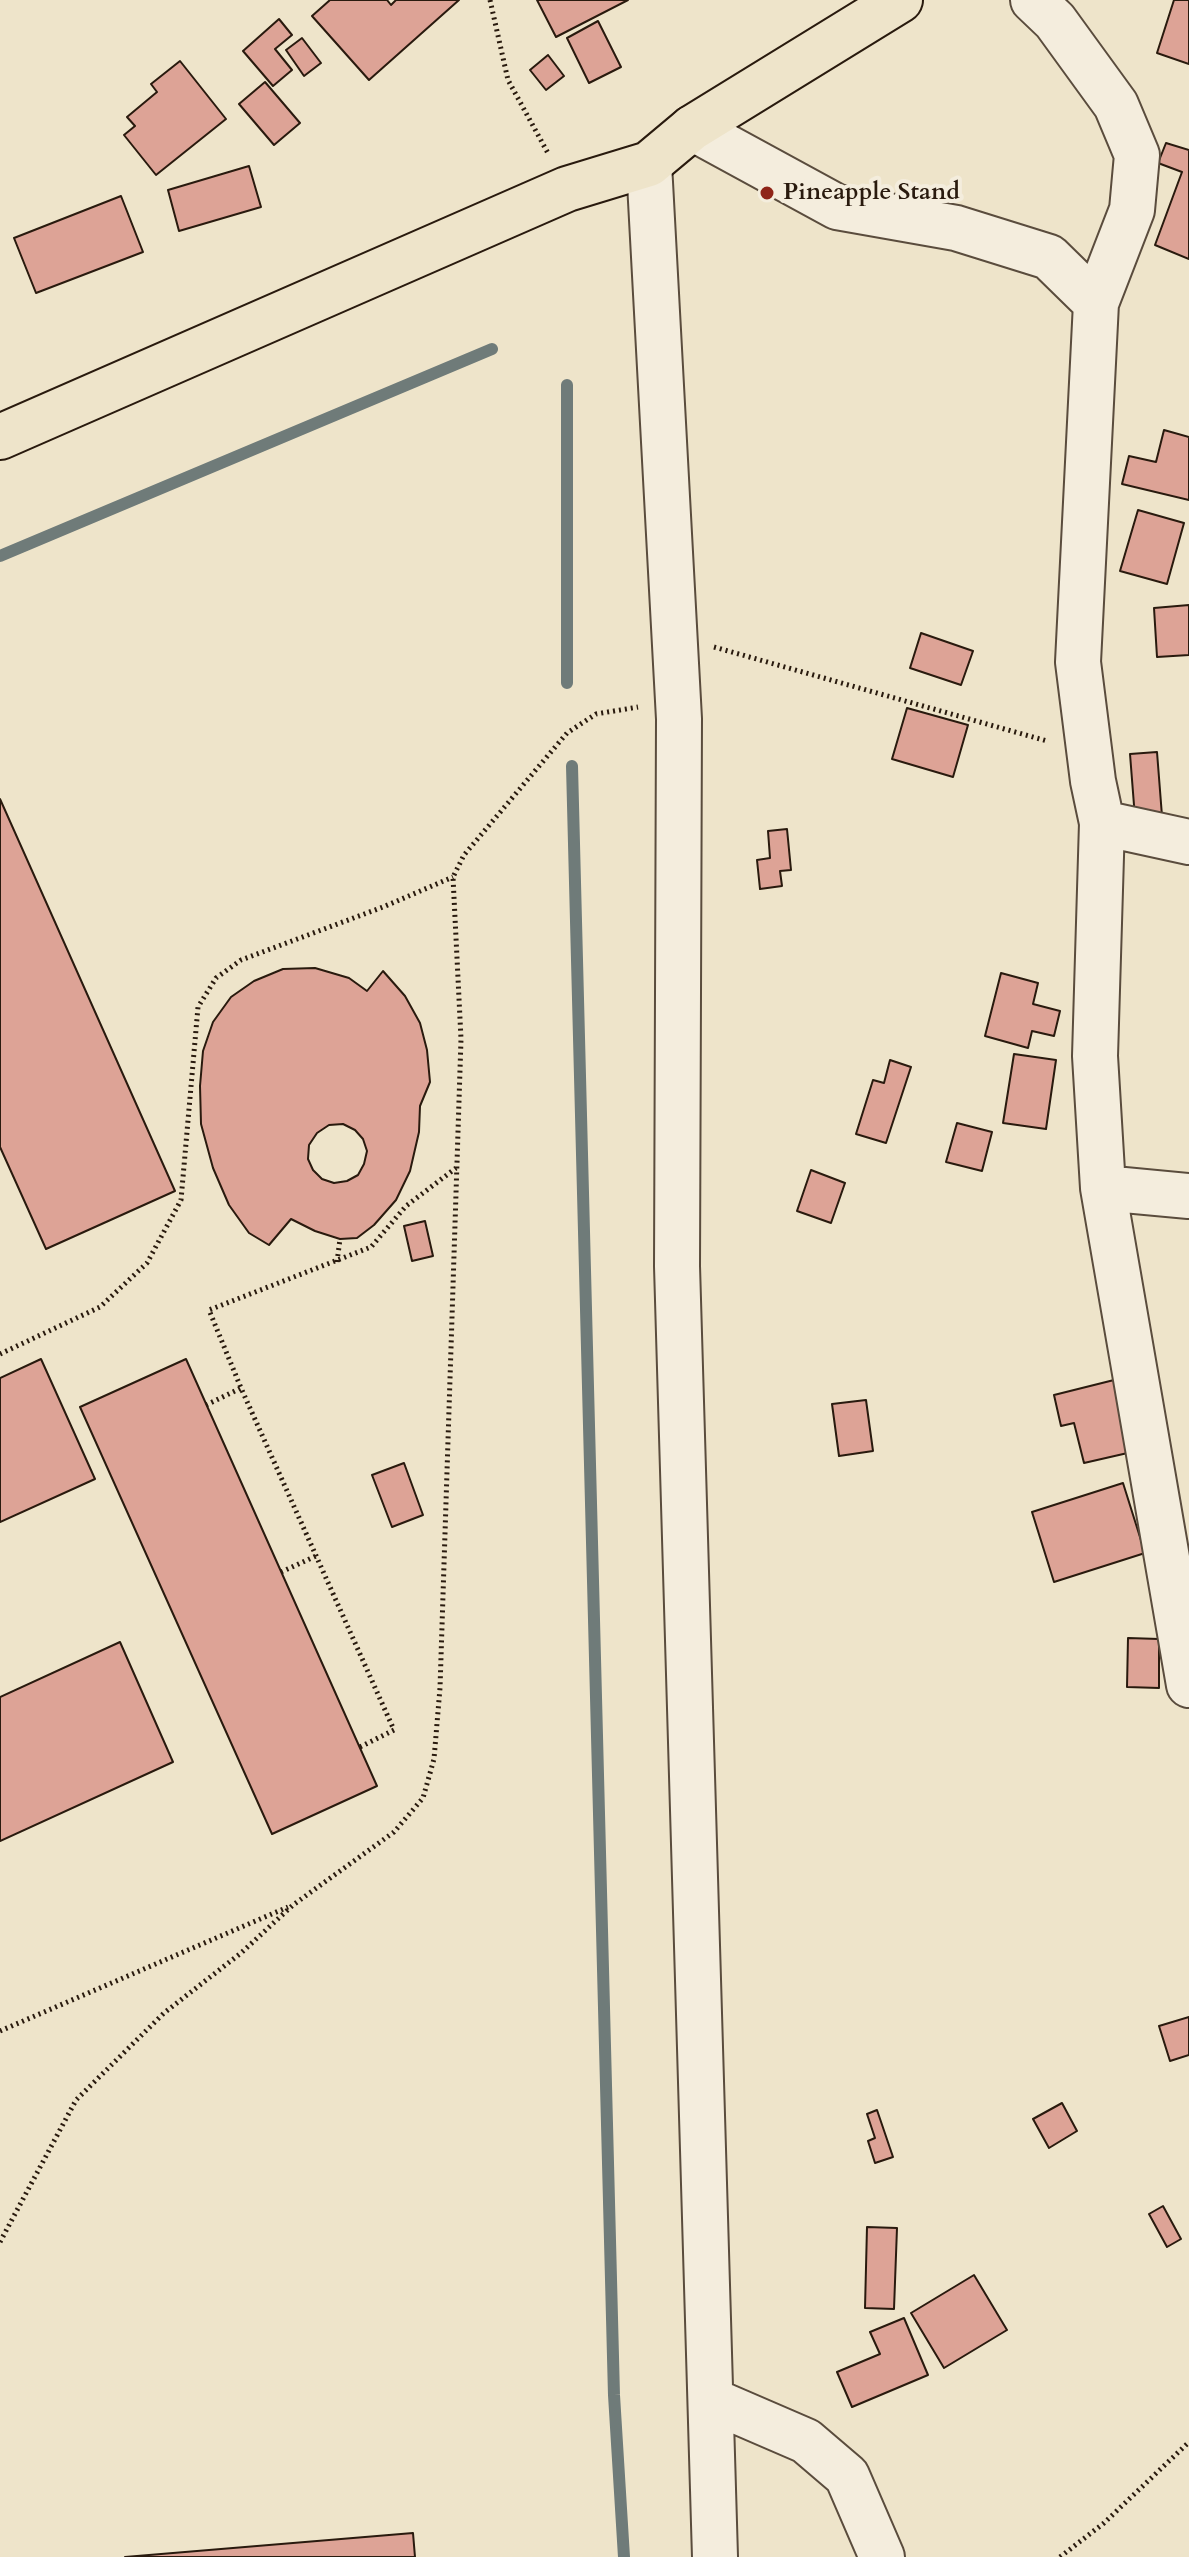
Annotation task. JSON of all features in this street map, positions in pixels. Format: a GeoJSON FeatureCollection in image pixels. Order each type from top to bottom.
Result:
{"type":"FeatureCollection","features":[{"type":"Feature","properties":{"kind":"main road"},"geometry":{"type":"LineString","coordinates":[[0,437],[567,189],[649,164],[692,128],[900,0]]}},
{"type":"Feature","properties":{"kind":"street"},"geometry":{"type":"LineString","coordinates":[[1033,0],[1055,21],[1116,105],[1137,155],[1132,210],[1096,303],[1078,662],[1093,781],[1102,823],[1095,1056],[1103,1188],[1189,1685]]}},
{"type":"Feature","properties":{"kind":"street"},"geometry":{"type":"LineString","coordinates":[[692,128],[837,207],[956,228],[1049,257],[1096,303]]}},
{"type":"Feature","properties":{"kind":"street"},"geometry":{"type":"LineString","coordinates":[[649,164],[679,719],[677,1266],[715,2557]]}},
{"type":"Feature","properties":{"kind":"street"},"geometry":{"type":"LineString","coordinates":[[1102,823],[1189,842]]}},
{"type":"Feature","properties":{"kind":"street"},"geometry":{"type":"LineString","coordinates":[[1103,1188],[1189,1196]]}},
{"type":"Feature","properties":{"kind":"street"},"geometry":{"type":"LineString","coordinates":[[711,2400],[806,2441],[847,2476],[882,2557]]}},
{"type":"Feature","properties":{"kind":"path"},"geometry":{"type":"LineString","coordinates":[[490,0],[508,80],[567,189]]}},
{"type":"Feature","properties":{"kind":"path"},"geometry":{"type":"LineString","coordinates":[[675,636],[1045,739],[1093,781]]}},
{"type":"Feature","properties":{"kind":"path"},"geometry":{"type":"LineString","coordinates":[[0,2242],[76,2100],[164,2013],[241,1953],[293,1905],[394,1832],[423,1798],[434,1759],[440,1688],[457,1167],[461,1039],[453,877],[464,855],[567,733],[596,714],[638,707],[679,719]]}},
{"type":"Feature","properties":{"kind":"path"},"geometry":{"type":"LineString","coordinates":[[0,1354],[100,1307],[147,1263],[181,1200],[198,1007],[216,978],[241,960],[383,907],[453,877]]}},
{"type":"Feature","properties":{"kind":"path"},"geometry":{"type":"LineString","coordinates":[[360,1747],[394,1730],[209,1310],[371,1247],[406,1206],[457,1167]]}},
{"type":"Feature","properties":{"kind":"path"},"geometry":{"type":"LineString","coordinates":[[337,1262],[340,1239]]}},
{"type":"Feature","properties":{"kind":"path"},"geometry":{"type":"LineString","coordinates":[[206,1405],[241,1388]]}},
{"type":"Feature","properties":{"kind":"path"},"geometry":{"type":"LineString","coordinates":[[281,1572],[316,1556]]}},
{"type":"Feature","properties":{"kind":"path"},"geometry":{"type":"LineString","coordinates":[[0,2031],[293,1905]]}},
{"type":"Feature","properties":{"kind":"path"},"geometry":{"type":"LineString","coordinates":[[1060,2557],[1104,2523],[1189,2442]]}},
{"type":"Feature","properties":{"kind":"building"},"geometry":{"type":"Polygon","coordinates":[[[330,0],[387,0],[391,5],[396,0],[459,0],[369,80],[312,16],[330,0]]]}},
{"type":"Feature","properties":{"kind":"building"},"geometry":{"type":"Polygon","coordinates":[[[537,0],[628,0],[556,37],[537,0]]]}},
{"type":"Feature","properties":{"kind":"building"},"geometry":{"type":"Polygon","coordinates":[[[1174,0],[1189,0],[1189,64],[1157,53],[1174,0]]]}},
{"type":"Feature","properties":{"kind":"building"},"geometry":{"type":"Polygon","coordinates":[[[279,19],[292,35],[275,49],[292,70],[273,86],[243,51],[279,19]]]}},
{"type":"Feature","properties":{"kind":"building"},"geometry":{"type":"Polygon","coordinates":[[[598,21],[621,67],[589,83],[567,38],[598,21]]]}},
{"type":"Feature","properties":{"kind":"building"},"geometry":{"type":"Polygon","coordinates":[[[302,38],[321,63],[304,76],[286,50],[302,38]]]}},
{"type":"Feature","properties":{"kind":"building"},"geometry":{"type":"Polygon","coordinates":[[[548,55],[564,76],[546,90],[530,70],[548,55]]]}},
{"type":"Feature","properties":{"kind":"building"},"geometry":{"type":"Polygon","coordinates":[[[180,61],[226,119],[156,175],[124,135],[135,126],[127,117],[157,92],[151,84],[180,61]]]}},
{"type":"Feature","properties":{"kind":"building"},"geometry":{"type":"Polygon","coordinates":[[[265,82],[300,123],[274,145],[239,104],[265,82]]]}},
{"type":"Feature","properties":{"kind":"building"},"geometry":{"type":"Polygon","coordinates":[[[1166,143],[1189,150],[1189,259],[1155,245],[1182,172],[1158,163],[1166,143]]]}},
{"type":"Feature","properties":{"kind":"building"},"geometry":{"type":"Polygon","coordinates":[[[249,166],[261,207],[179,231],[168,190],[249,166]]]}},
{"type":"Feature","properties":{"kind":"building"},"geometry":{"type":"Polygon","coordinates":[[[121,196],[143,252],[36,293],[14,238],[121,196]]]}},
{"type":"Feature","properties":{"kind":"building"},"geometry":{"type":"Polygon","coordinates":[[[1164,430],[1189,437],[1189,500],[1122,484],[1129,456],[1156,462],[1164,430]]]}},
{"type":"Feature","properties":{"kind":"building"},"geometry":{"type":"Polygon","coordinates":[[[1138,510],[1184,523],[1167,584],[1120,571],[1138,510]]]}},
{"type":"Feature","properties":{"kind":"building"},"geometry":{"type":"Polygon","coordinates":[[[1189,605],[1189,655],[1157,657],[1154,608],[1189,605]]]}},
{"type":"Feature","properties":{"kind":"building"},"geometry":{"type":"Polygon","coordinates":[[[921,633],[973,651],[961,685],[910,668],[921,633]]]}},
{"type":"Feature","properties":{"kind":"building"},"geometry":{"type":"Polygon","coordinates":[[[907,708],[968,725],[953,777],[892,759],[907,708]]]}},
{"type":"Feature","properties":{"kind":"building"},"geometry":{"type":"Polygon","coordinates":[[[1157,752],[1162,816],[1135,818],[1130,754],[1157,752]]]}},
{"type":"Feature","properties":{"kind":"building"},"geometry":{"type":"Polygon","coordinates":[[[0,799],[175,1191],[46,1249],[0,1147],[0,799]]]}},
{"type":"Feature","properties":{"kind":"building"},"geometry":{"type":"Polygon","coordinates":[[[787,829],[791,870],[780,871],[782,886],[760,889],[757,860],[770,858],[768,831],[787,829]]]}},
{"type":"Feature","properties":{"kind":"building"},"geometry":{"type":"Polygon","coordinates":[[[315,968],[349,978],[367,991],[383,971],[405,996],[420,1023],[430,1082],[420,1106],[419,1132],[410,1171],[396,1200],[374,1225],[357,1238],[340,1239],[291,1219],[269,1245],[249,1233],[229,1205],[213,1168],[201,1124],[200,1086],[203,1051],[213,1022],[231,997],[254,981],[283,969],[315,968]],[[343,1124],[329,1125],[317,1133],[309,1145],[308,1159],[322,1179],[334,1183],[358,1175],[367,1151],[363,1139],[343,1124]]]}},
{"type":"Feature","properties":{"kind":"building"},"geometry":{"type":"Polygon","coordinates":[[[1001,973],[1038,983],[1033,1004],[1060,1011],[1054,1036],[1032,1031],[1028,1048],[985,1036],[1001,973]]]}},
{"type":"Feature","properties":{"kind":"building"},"geometry":{"type":"Polygon","coordinates":[[[1014,1054],[1056,1060],[1046,1129],[1003,1123],[1014,1054]]]}},
{"type":"Feature","properties":{"kind":"building"},"geometry":{"type":"Polygon","coordinates":[[[890,1060],[911,1067],[886,1143],[856,1134],[873,1080],[884,1083],[890,1060]]]}},
{"type":"Feature","properties":{"kind":"building"},"geometry":{"type":"Polygon","coordinates":[[[957,1123],[992,1132],[982,1171],[946,1162],[957,1123]]]}},
{"type":"Feature","properties":{"kind":"building"},"geometry":{"type":"Polygon","coordinates":[[[811,1170],[845,1183],[831,1223],[797,1211],[811,1170]]]}},
{"type":"Feature","properties":{"kind":"building"},"geometry":{"type":"Polygon","coordinates":[[[425,1221],[433,1256],[412,1261],[404,1226],[425,1221]]]}},
{"type":"Feature","properties":{"kind":"building"},"geometry":{"type":"Polygon","coordinates":[[[41,1359],[95,1479],[0,1522],[0,1378],[41,1359]]]}},
{"type":"Feature","properties":{"kind":"building"},"geometry":{"type":"Polygon","coordinates":[[[186,1359],[377,1786],[272,1834],[80,1407],[186,1359]]]}},
{"type":"Feature","properties":{"kind":"building"},"geometry":{"type":"Polygon","coordinates":[[[1114,1380],[1132,1452],[1084,1463],[1074,1423],[1061,1426],[1054,1395],[1114,1380]]]}},
{"type":"Feature","properties":{"kind":"building"},"geometry":{"type":"Polygon","coordinates":[[[866,1400],[873,1451],[839,1456],[832,1404],[866,1400]]]}},
{"type":"Feature","properties":{"kind":"building"},"geometry":{"type":"Polygon","coordinates":[[[404,1463],[423,1515],[392,1527],[372,1475],[404,1463]]]}},
{"type":"Feature","properties":{"kind":"building"},"geometry":{"type":"Polygon","coordinates":[[[1123,1483],[1145,1553],[1054,1582],[1032,1512],[1123,1483]]]}},
{"type":"Feature","properties":{"kind":"building"},"geometry":{"type":"Polygon","coordinates":[[[1128,1638],[1159,1639],[1159,1688],[1127,1687],[1128,1638]]]}},
{"type":"Feature","properties":{"kind":"building"},"geometry":{"type":"Polygon","coordinates":[[[120,1642],[173,1762],[0,1841],[0,1697],[120,1642]]]}},
{"type":"Feature","properties":{"kind":"building"},"geometry":{"type":"Polygon","coordinates":[[[1189,2017],[1189,2055],[1170,2061],[1159,2026],[1189,2017]]]}},
{"type":"Feature","properties":{"kind":"building"},"geometry":{"type":"Polygon","coordinates":[[[1062,2103],[1077,2131],[1049,2148],[1033,2119],[1062,2103]]]}},
{"type":"Feature","properties":{"kind":"building"},"geometry":{"type":"Polygon","coordinates":[[[877,2110],[893,2157],[875,2163],[868,2141],[875,2138],[867,2114],[877,2110]]]}},
{"type":"Feature","properties":{"kind":"building"},"geometry":{"type":"Polygon","coordinates":[[[1163,2206],[1181,2239],[1167,2247],[1149,2214],[1163,2206]]]}},
{"type":"Feature","properties":{"kind":"building"},"geometry":{"type":"Polygon","coordinates":[[[867,2227],[897,2228],[894,2309],[865,2308],[867,2227]]]}},
{"type":"Feature","properties":{"kind":"building"},"geometry":{"type":"Polygon","coordinates":[[[974,2275],[1007,2330],[944,2368],[911,2313],[974,2275]]]}},
{"type":"Feature","properties":{"kind":"building"},"geometry":{"type":"Polygon","coordinates":[[[904,2318],[928,2375],[852,2407],[837,2372],[880,2354],[870,2332],[904,2318]]]}},
{"type":"Feature","properties":{"kind":"building"},"geometry":{"type":"Polygon","coordinates":[[[413,2533],[415,2557],[125,2557],[413,2533]]]}},
{"type":"Feature","properties":{"kind":"waterway"},"geometry":{"type":"LineString","coordinates":[[0,556],[492,349]]}},
{"type":"Feature","properties":{"kind":"waterway"},"geometry":{"type":"LineString","coordinates":[[567,385],[567,683]]}},
{"type":"Feature","properties":{"kind":"waterway"},"geometry":{"type":"LineString","coordinates":[[572,766],[614,2395],[624,2557]]}},
{"type":"Feature","properties":{"kind":"place","name":"Pineapple Stand"},"geometry":{"type":"Point","coordinates":[767,193]}}]}
